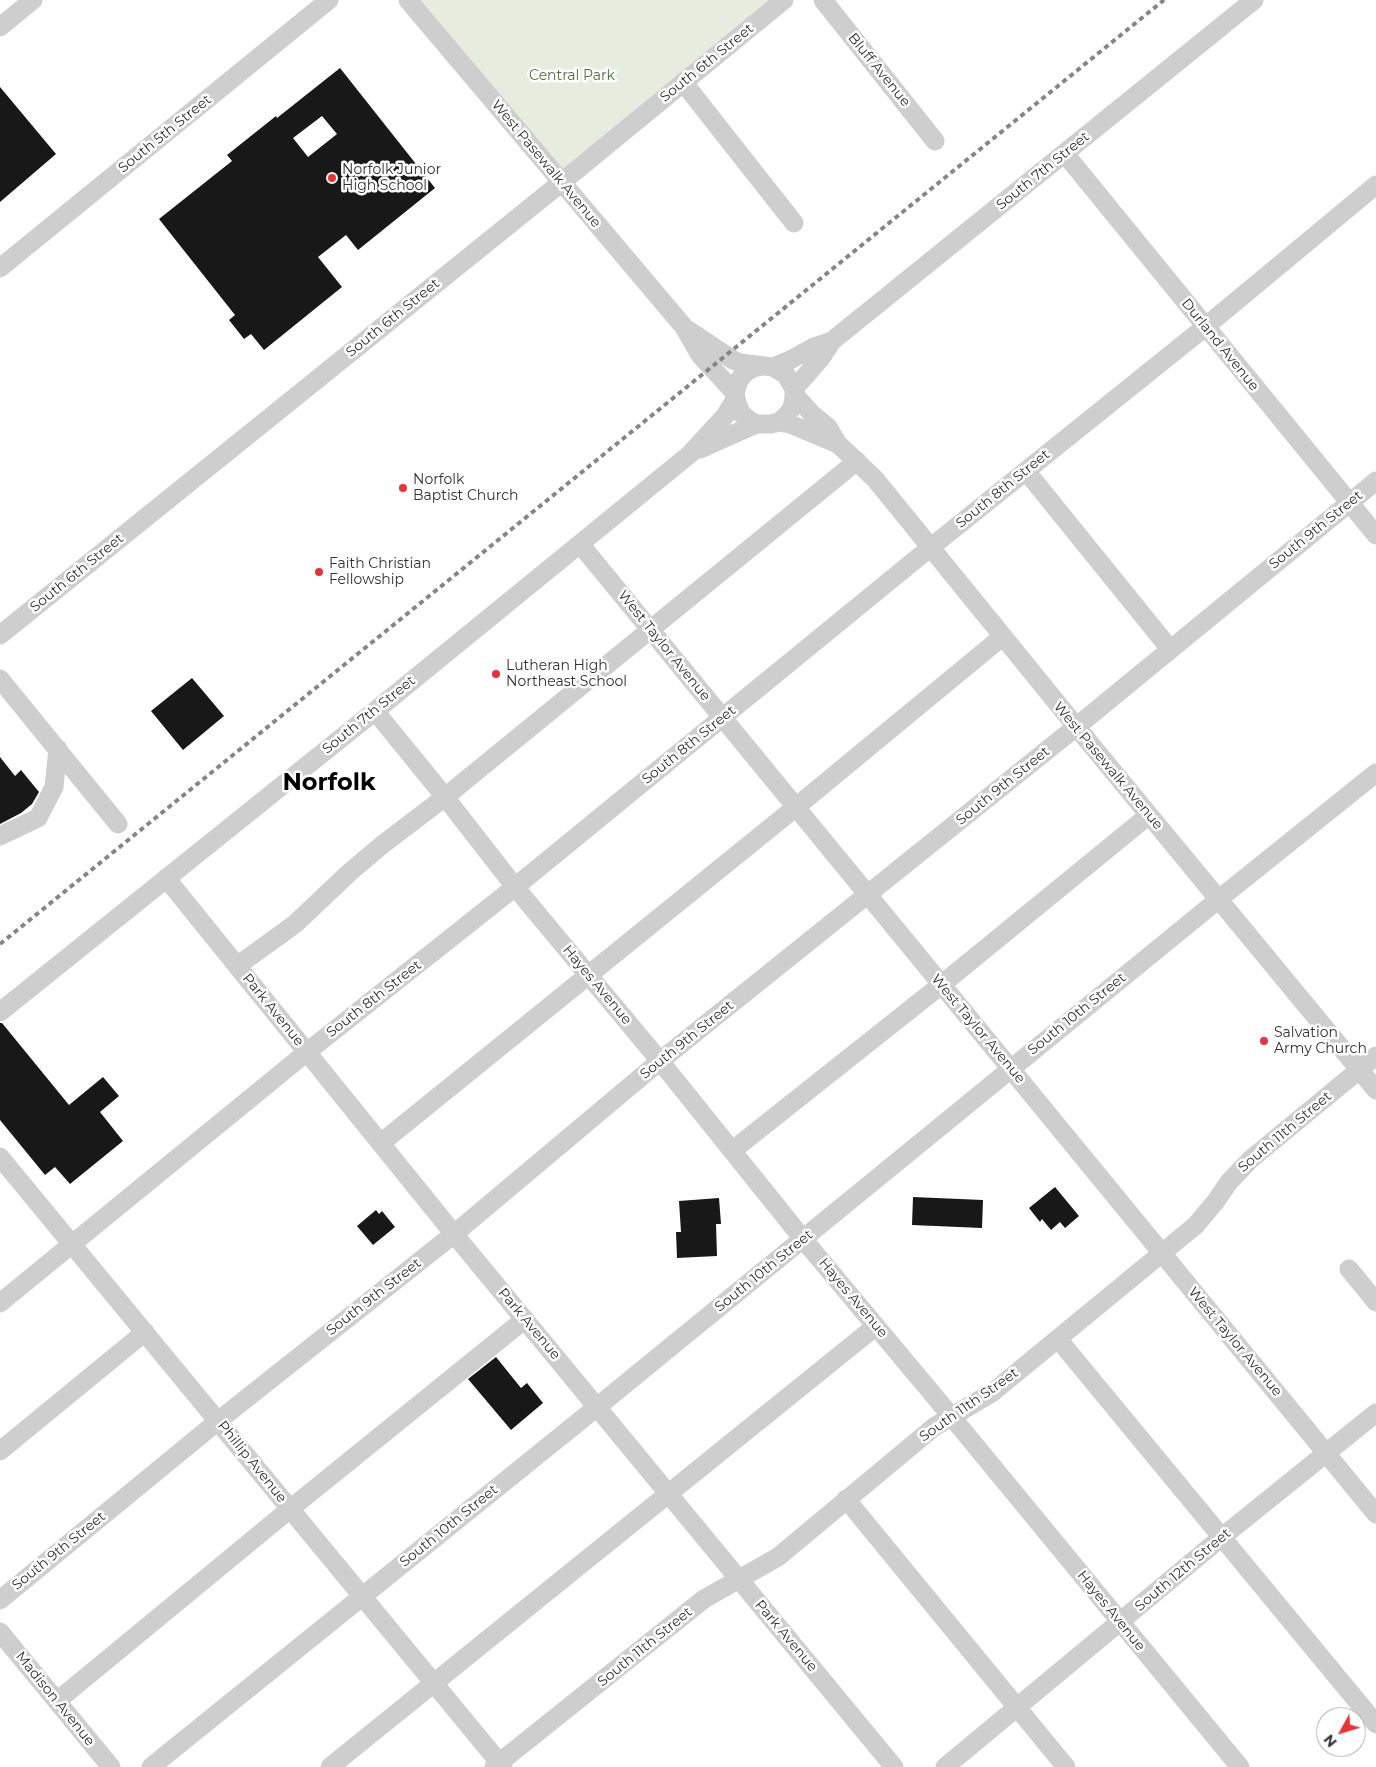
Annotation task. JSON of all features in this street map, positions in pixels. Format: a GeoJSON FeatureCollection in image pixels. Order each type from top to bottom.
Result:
{"type":"FeatureCollection","features":[{"type":"Feature","properties":{"kind":"street"},"geometry":{"type":"LineString","coordinates":[[0,27],[33,0]]}},
{"type":"Feature","properties":{"kind":"street","name":"South 5th Street"},"geometry":{"type":"LineString","coordinates":[[0,268],[329,0]]}},
{"type":"Feature","properties":{"kind":"street","name":"West Pasewalk Avenue"},"geometry":{"type":"LineString","coordinates":[[408,0],[684,327],[700,355],[735,395]]}},
{"type":"Feature","properties":{"kind":"street","name":"South 6th Street"},"geometry":{"type":"LineString","coordinates":[[0,635],[562,182],[784,0]]}},
{"type":"Feature","properties":{"kind":"street","name":"Bluff Avenue"},"geometry":{"type":"LineString","coordinates":[[823,0],[935,140]]}},
{"type":"Feature","properties":{"kind":"street","name":"South 7th Street"},"geometry":{"type":"LineString","coordinates":[[794,391],[821,358],[832,341],[1254,0]]}},
{"type":"Feature","properties":{"kind":"street"},"geometry":{"type":"LineString","coordinates":[[683,82],[794,222]]}},
{"type":"Feature","properties":{"kind":"street","name":"Durland Avenue"},"geometry":{"type":"LineString","coordinates":[[1065,154],[1376,535]]}},
{"type":"Feature","properties":{"kind":"street","name":"South 8th Street"},"geometry":{"type":"LineString","coordinates":[[0,1303],[723,718],[1376,185]]}},
{"type":"Feature","properties":{"kind":"street","name":"West Pasewalk Avenue"},"geometry":{"type":"LineString","coordinates":[[684,327],[733,360],[740,363],[767,366]]}},
{"type":"Feature","properties":{"kind":"street","name":"South 7th Street"},"geometry":{"type":"LineString","coordinates":[[767,366],[790,360],[814,347],[832,341]]}},
{"type":"Feature","properties":{"kind":"street"},"geometry":{"type":"LineString","coordinates":[[767,366],[786,375],[794,391],[792,408],[786,416],[778,422],[764,425],[756,424],[742,414],[735,395],[740,380],[745,373],[753,368],[767,366]]}},
{"type":"Feature","properties":{"kind":"street","name":"West Pasewalk Avenue"},"geometry":{"type":"LineString","coordinates":[[794,391],[812,414],[828,427],[838,444],[875,479],[929,548],[1376,1090]]}},
{"type":"Feature","properties":{"kind":"street","name":"South 7th Street"},"geometry":{"type":"LineString","coordinates":[[0,1012],[375,711],[690,454],[724,416],[735,395]]}},
{"type":"Feature","properties":{"kind":"street","name":"West Pasewalk Avenue"},"geometry":{"type":"LineString","coordinates":[[778,422],[790,424],[838,444]]}},
{"type":"Feature","properties":{"kind":"street","name":"South 7th Street"},"geometry":{"type":"LineString","coordinates":[[690,454],[734,432],[756,424]]}},
{"type":"Feature","properties":{"kind":"street"},"geometry":{"type":"LineString","coordinates":[[238,966],[295,924],[350,872],[445,797],[857,461]]}},
{"type":"Feature","properties":{"kind":"street"},"geometry":{"type":"LineString","coordinates":[[1026,471],[1170,649]]}},
{"type":"Feature","properties":{"kind":"street","name":"South 9th Street"},"geometry":{"type":"LineString","coordinates":[[0,1600],[218,1421],[454,1234],[660,1061],[1076,727],[1376,481]]}},
{"type":"Feature","properties":{"kind":"street","name":"West Taylor Avenue"},"geometry":{"type":"LineString","coordinates":[[580,544],[1376,1514]]}},
{"type":"Feature","properties":{"kind":"street"},"geometry":{"type":"LineString","coordinates":[[380,1143],[796,807],[1002,636]]}},
{"type":"Feature","properties":{"kind":"street"},"geometry":{"type":"LineString","coordinates":[[0,679],[118,824]]}},
{"type":"Feature","properties":{"kind":"street","name":"Hayes Avenue"},"geometry":{"type":"LineString","coordinates":[[375,711],[515,887],[733,1150],[803,1239],[1240,1767]]}},
{"type":"Feature","properties":{"kind":"street"},"geometry":{"type":"LineString","coordinates":[[0,836],[38,818],[54,787],[58,749]]}},
{"type":"Feature","properties":{"kind":"street","name":"South 10th Street"},"geometry":{"type":"LineString","coordinates":[[151,1767],[1376,773]]}},
{"type":"Feature","properties":{"kind":"street"},"geometry":{"type":"LineString","coordinates":[[733,1150],[941,985],[1149,815]]}},
{"type":"Feature","properties":{"kind":"street","name":"Park Avenue"},"geometry":{"type":"LineString","coordinates":[[166,878],[454,1234],[894,1767]]}},
{"type":"Feature","properties":{"kind":"street","name":"South 11th Street"},"geometry":{"type":"LineString","coordinates":[[499,1766],[704,1599],[778,1557],[934,1426],[993,1392],[1058,1340],[1196,1225],[1229,1182],[1251,1159],[1376,1056]]}},
{"type":"Feature","properties":{"kind":"street","name":"Phillip Avenue"},"geometry":{"type":"LineString","coordinates":[[0,1157],[361,1597],[434,1683],[499,1766]]}},
{"type":"Feature","properties":{"kind":"street"},"geometry":{"type":"LineString","coordinates":[[1350,1269],[1376,1302]]}},
{"type":"Feature","properties":{"kind":"street"},"geometry":{"type":"LineString","coordinates":[[56,1701],[525,1319]]}},
{"type":"Feature","properties":{"kind":"street"},"geometry":{"type":"LineString","coordinates":[[330,1767],[668,1492],[876,1326]]}},
{"type":"Feature","properties":{"kind":"street"},"geometry":{"type":"LineString","coordinates":[[0,1451],[145,1332]]}},
{"type":"Feature","properties":{"kind":"street"},"geometry":{"type":"LineString","coordinates":[[1058,1340],[1376,1724]]}},
{"type":"Feature","properties":{"kind":"street","name":"South 12th Street"},"geometry":{"type":"LineString","coordinates":[[945,1767],[1222,1537],[1376,1413]]}},
{"type":"Feature","properties":{"kind":"street"},"geometry":{"type":"LineString","coordinates":[[846,1500],[1066,1767]]}},
{"type":"Feature","properties":{"kind":"street","name":"Madison Avenue"},"geometry":{"type":"LineString","coordinates":[[0,1632],[111,1767]]}},
{"type":"Feature","properties":{"kind":"green space","name":"Central Park"},"geometry":{"type":"Polygon","coordinates":[[[408,0],[784,0],[562,182],[408,0]]]}},
{"type":"Feature","properties":{"kind":"building"},"geometry":{"type":"Polygon","coordinates":[[[340,68],[435,188],[358,250],[346,235],[318,257],[342,287],[264,350],[251,334],[244,339],[229,320],[235,315],[159,219],[232,161],[227,155],[276,116],[277,118],[340,68]],[[322,116],[293,138],[308,157],[337,134],[322,116]]]}},
{"type":"Feature","properties":{"kind":"building"},"geometry":{"type":"Polygon","coordinates":[[[0,87],[56,154],[0,202],[0,87]]]}},
{"type":"Feature","properties":{"kind":"building"},"geometry":{"type":"Polygon","coordinates":[[[192,678],[224,716],[183,750],[151,711],[192,678]]]}},
{"type":"Feature","properties":{"kind":"building"},"geometry":{"type":"Polygon","coordinates":[[[0,757],[15,776],[21,770],[39,792],[32,804],[21,813],[0,824],[0,757]]]}},
{"type":"Feature","properties":{"kind":"building"},"geometry":{"type":"Polygon","coordinates":[[[0,1023],[2,1023],[69,1105],[103,1077],[119,1096],[100,1112],[123,1141],[70,1184],[55,1167],[45,1175],[0,1120],[0,1023]]]}},
{"type":"Feature","properties":{"kind":"building"},"geometry":{"type":"Polygon","coordinates":[[[1055,1187],[1079,1216],[1065,1228],[1060,1222],[1051,1230],[1042,1219],[1040,1222],[1029,1208],[1055,1187]]]}},
{"type":"Feature","properties":{"kind":"building"},"geometry":{"type":"Polygon","coordinates":[[[913,1197],[983,1200],[982,1228],[912,1225],[913,1197]]]}},
{"type":"Feature","properties":{"kind":"building"},"geometry":{"type":"Polygon","coordinates":[[[719,1198],[721,1224],[716,1224],[717,1256],[677,1258],[676,1232],[681,1232],[679,1201],[719,1198]]]}},
{"type":"Feature","properties":{"kind":"building"},"geometry":{"type":"Polygon","coordinates":[[[376,1210],[379,1214],[382,1211],[395,1227],[373,1245],[357,1226],[376,1210]]]}},
{"type":"Feature","properties":{"kind":"building"},"geometry":{"type":"Polygon","coordinates":[[[496,1357],[521,1388],[527,1383],[543,1403],[511,1430],[468,1379],[496,1357]]]}},
{"type":"Feature","properties":{"kind":"railway"},"geometry":{"type":"LineString","coordinates":[[0,944],[1164,0]]}},
{"type":"Feature","properties":{"kind":"place","name":"Norfolk Junior High School"},"geometry":{"type":"Point","coordinates":[332,178]}},
{"type":"Feature","properties":{"kind":"place","name":"Norfolk Baptist Church"},"geometry":{"type":"Point","coordinates":[403,488]}},
{"type":"Feature","properties":{"kind":"place","name":"Faith Christian Fellowship"},"geometry":{"type":"Point","coordinates":[319,572]}},
{"type":"Feature","properties":{"kind":"place","name":"Lutheran High Northeast School"},"geometry":{"type":"Point","coordinates":[496,674]}},
{"type":"Feature","properties":{"kind":"place","name":"Salvation Army Church"},"geometry":{"type":"Point","coordinates":[1264,1041]}},
{"type":"Feature","properties":{"kind":"district","name":"Norfolk"},"geometry":{"type":"Point","coordinates":[329,783]}}]}
